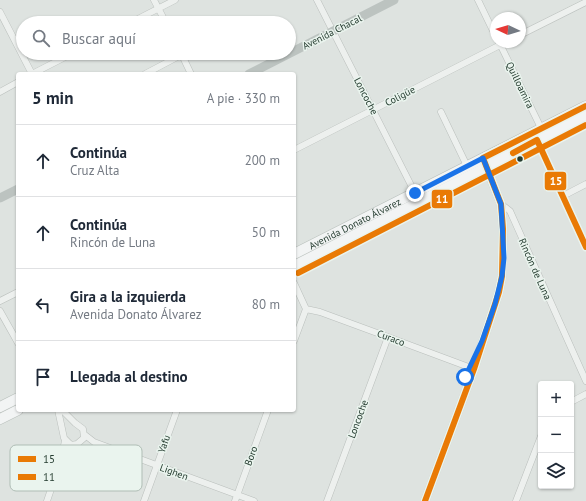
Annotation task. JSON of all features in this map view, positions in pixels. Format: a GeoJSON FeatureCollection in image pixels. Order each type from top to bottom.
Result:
{"type":"FeatureCollection","features":[{"type":"Feature","properties":{"kind":"main road","name":"Avenida Chacal"},"geometry":{"type":"LineString","coordinates":[[296,50],[394,0]]}},
{"type":"Feature","properties":{"kind":"main road","name":"Avenida Chacal"},"geometry":{"type":"LineString","coordinates":[[253,72],[276,60]]}},
{"type":"Feature","properties":{"kind":"main road","name":"Avenida Donato Álvarez"},"geometry":{"type":"LineString","coordinates":[[296,265],[485,163],[541,128],[586,106]]}},
{"type":"Feature","properties":{"kind":"main road","name":"Avenida Donato Álvarez"},"geometry":{"type":"LineString","coordinates":[[296,253],[467,166],[485,163],[586,116]]}},
{"type":"Feature","properties":{"kind":"main road","name":"Rincón de Luna"},"geometry":{"type":"LineString","coordinates":[[485,163],[501,204]]}},
{"type":"Feature","properties":{"kind":"main road"},"geometry":{"type":"LineString","coordinates":[[0,198],[16,190]]}},
{"type":"Feature","properties":{"kind":"main road"},"geometry":{"type":"LineString","coordinates":[[425,501],[499,292],[502,276],[504,236],[501,204]]}},
{"type":"Feature","properties":{"kind":"main road"},"geometry":{"type":"LineString","coordinates":[[419,501],[472,368]]}},
{"type":"Feature","properties":{"kind":"main road"},"geometry":{"type":"LineString","coordinates":[[0,408],[16,399]]}},
{"type":"Feature","properties":{"kind":"main road"},"geometry":{"type":"LineString","coordinates":[[0,419],[16,411]]}},
{"type":"Feature","properties":{"kind":"street"},"geometry":{"type":"LineString","coordinates":[[154,0],[162,16]]}},
{"type":"Feature","properties":{"kind":"street"},"geometry":{"type":"LineString","coordinates":[[143,16],[175,0]]}},
{"type":"Feature","properties":{"kind":"street","name":"Loncoche"},"geometry":{"type":"LineString","coordinates":[[317,0],[415,193]]}},
{"type":"Feature","properties":{"kind":"street"},"geometry":{"type":"LineString","coordinates":[[478,0],[490,25]]}},
{"type":"Feature","properties":{"kind":"street"},"geometry":{"type":"LineString","coordinates":[[526,32],[586,2]]}},
{"type":"Feature","properties":{"kind":"street"},"geometry":{"type":"LineString","coordinates":[[0,12],[16,43]]}},
{"type":"Feature","properties":{"kind":"street","name":"Coligüe"},"geometry":{"type":"LineString","coordinates":[[296,149],[492,48]]}},
{"type":"Feature","properties":{"kind":"street","name":"Quilloamira"},"geometry":{"type":"LineString","coordinates":[[504,48],[541,128]]}},
{"type":"Feature","properties":{"kind":"street"},"geometry":{"type":"LineString","coordinates":[[25,60],[31,72]]}},
{"type":"Feature","properties":{"kind":"street"},"geometry":{"type":"LineString","coordinates":[[36,72],[59,60]]}},
{"type":"Feature","properties":{"kind":"street"},"geometry":{"type":"LineString","coordinates":[[149,72],[170,60]]}},
{"type":"Feature","properties":{"kind":"street"},"geometry":{"type":"LineString","coordinates":[[184,60],[190,72]]}},
{"type":"Feature","properties":{"kind":"street"},"geometry":{"type":"LineString","coordinates":[[0,92],[16,83]]}},
{"type":"Feature","properties":{"kind":"street"},"geometry":{"type":"LineString","coordinates":[[441,112],[467,166]]}},
{"type":"Feature","properties":{"kind":"street"},"geometry":{"type":"LineString","coordinates":[[537,140],[586,247]]}},
{"type":"Feature","properties":{"kind":"street"},"geometry":{"type":"LineString","coordinates":[[563,196],[586,184]]}},
{"type":"Feature","properties":{"kind":"street","name":"Rincón de Luna"},"geometry":{"type":"LineString","coordinates":[[501,204],[510,212],[586,381]]}},
{"type":"Feature","properties":{"kind":"street"},"geometry":{"type":"LineString","coordinates":[[296,287],[306,309],[296,336]]}},
{"type":"Feature","properties":{"kind":"street"},"geometry":{"type":"LineString","coordinates":[[0,301],[16,293]]}},
{"type":"Feature","properties":{"kind":"street","name":"Curaco"},"geometry":{"type":"LineString","coordinates":[[306,309],[320,312],[472,368]]}},
{"type":"Feature","properties":{"kind":"street"},"geometry":{"type":"LineString","coordinates":[[0,311],[16,339]]}},
{"type":"Feature","properties":{"kind":"street","name":"Loncoche"},"geometry":{"type":"LineString","coordinates":[[328,501],[388,337]]}},
{"type":"Feature","properties":{"kind":"street"},"geometry":{"type":"LineString","coordinates":[[574,400],[586,394]]}},
{"type":"Feature","properties":{"kind":"street"},"geometry":{"type":"LineString","coordinates":[[58,412],[65,441],[64,445]]}},
{"type":"Feature","properties":{"kind":"street"},"geometry":{"type":"LineString","coordinates":[[64,412],[83,429],[84,435],[77,444],[65,441]]}},
{"type":"Feature","properties":{"kind":"street","name":"Yafu"},"geometry":{"type":"LineString","coordinates":[[144,501],[176,412]]}},
{"type":"Feature","properties":{"kind":"street","name":"Boro"},"geometry":{"type":"LineString","coordinates":[[236,498],[266,412]]}},
{"type":"Feature","properties":{"kind":"street"},"geometry":{"type":"LineString","coordinates":[[63,432],[66,427],[75,423]]}},
{"type":"Feature","properties":{"kind":"street","name":"Lighen"},"geometry":{"type":"LineString","coordinates":[[84,435],[94,442],[102,445]]}},
{"type":"Feature","properties":{"kind":"street","name":"Lighen"},"geometry":{"type":"LineString","coordinates":[[77,444],[94,442]]}},
{"type":"Feature","properties":{"kind":"street"},"geometry":{"type":"LineString","coordinates":[[518,501],[538,444]]}},
{"type":"Feature","properties":{"kind":"street","name":"Lighen"},"geometry":{"type":"LineString","coordinates":[[142,460],[236,498],[254,501]]}},
{"type":"Feature","properties":{"kind":"street"},"geometry":{"type":"LineString","coordinates":[[47,501],[50,491]]}},
{"type":"Feature","properties":{"kind":"transit line","name":"15"},"geometry":{"type":"LineString","coordinates":[[425,501],[474,369],[499,292],[502,276],[503,229],[501,204],[483,158],[586,106]]}},
{"type":"Feature","properties":{"kind":"transit line","name":"11"},"geometry":{"type":"LineString","coordinates":[[298,273],[586,125]]}},
{"type":"Feature","properties":{"kind":"transit line","name":"15"},"geometry":{"type":"LineString","coordinates":[[513,153],[537,140],[586,247]]}},
{"type":"Feature","properties":{"kind":"route"},"geometry":{"type":"LineString","coordinates":[[415,193],[483,158],[501,204],[504,258],[499,292],[482,341],[465,377]]}}]}
